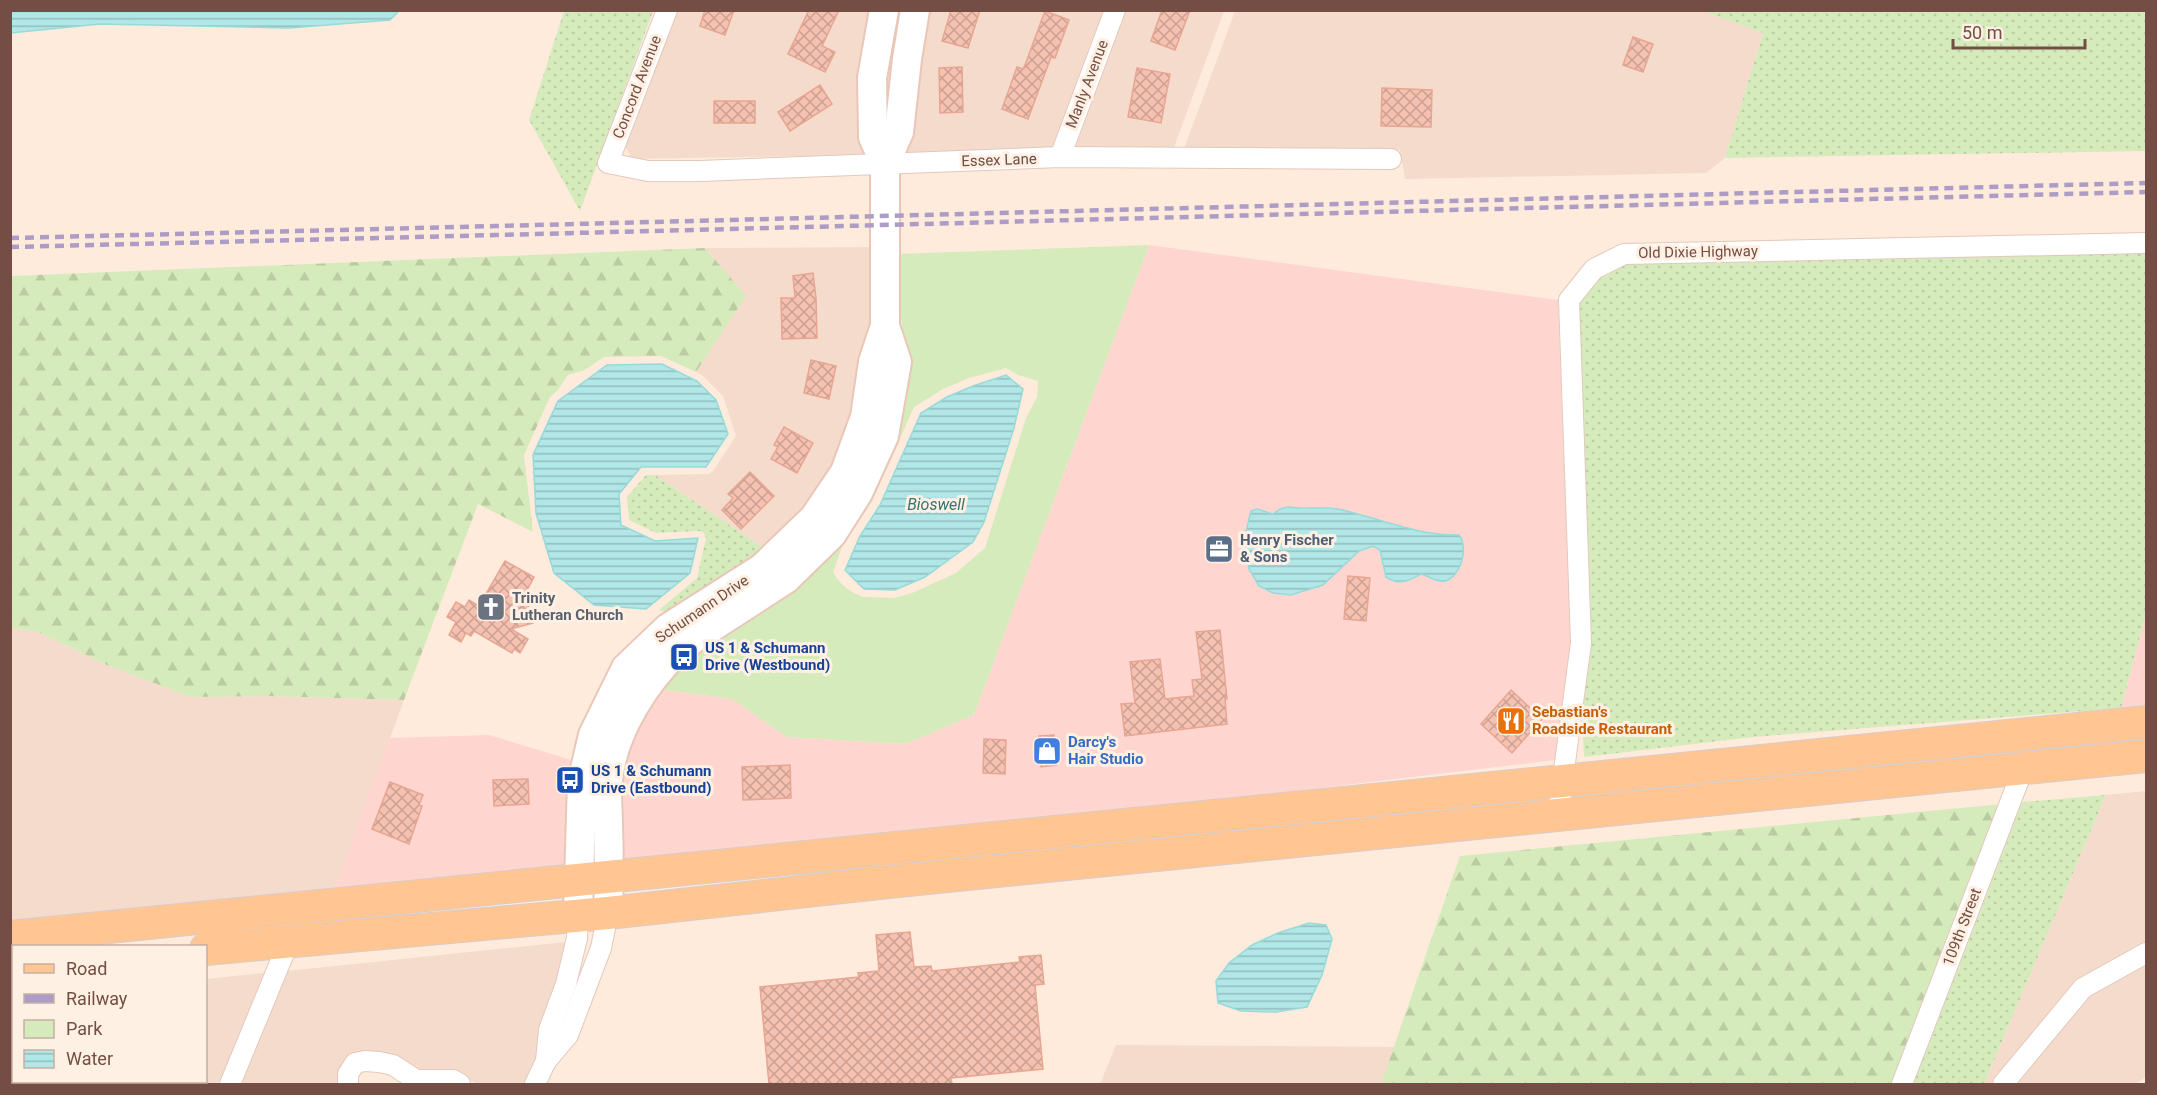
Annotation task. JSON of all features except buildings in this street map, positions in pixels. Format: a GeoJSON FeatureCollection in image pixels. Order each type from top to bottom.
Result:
{"type":"FeatureCollection","features":[{"type":"Feature","properties":{"kind":"main road"},"geometry":{"type":"LineString","coordinates":[[10,937],[610,879],[2146,722]]}},
{"type":"Feature","properties":{"kind":"main road"},"geometry":{"type":"LineString","coordinates":[[207,949],[593,914],[898,881],[2146,756]]}},
{"type":"Feature","properties":{"kind":"street","name":"Concord Avenue"},"geometry":{"type":"LineString","coordinates":[[608,163],[667,10]]}},
{"type":"Feature","properties":{"kind":"street","name":"Schumann Drive"},"geometry":{"type":"LineString","coordinates":[[884,10],[872,78],[873,137],[885,164]]}},
{"type":"Feature","properties":{"kind":"street","name":"Schumann Drive"},"geometry":{"type":"LineString","coordinates":[[593,914],[578,882],[582,782],[593,735],[626,668],[668,628],[762,568],[814,518],[845,472],[865,417],[873,362],[885,326],[885,164],[899,132],[915,10]]}},
{"type":"Feature","properties":{"kind":"street","name":"Manly Avenue"},"geometry":{"type":"LineString","coordinates":[[1060,157],[1115,10]]}},
{"type":"Feature","properties":{"kind":"street","name":"Essex Lane"},"geometry":{"type":"LineString","coordinates":[[608,163],[648,171],[680,171],[1060,157],[1392,159]]}},
{"type":"Feature","properties":{"kind":"street","name":"Old Dixie Highway"},"geometry":{"type":"LineString","coordinates":[[1558,815],[1581,643],[1569,300],[1594,269],[1624,254],[2146,243]]}},
{"type":"Feature","properties":{"kind":"street","name":"Schumann Drive"},"geometry":{"type":"LineString","coordinates":[[593,914],[610,879],[608,779],[617,737],[646,687],[681,647],[786,579],[832,534],[858,494],[884,436],[897,362],[885,326]]}},
{"type":"Feature","properties":{"kind":"street","name":"109th Street"},"geometry":{"type":"LineString","coordinates":[[1902,1084],[2023,769]]}},
{"type":"Feature","properties":{"kind":"street"},"geometry":{"type":"LineString","coordinates":[[546,1061],[549,1030],[566,984],[577,938],[593,914]]}},
{"type":"Feature","properties":{"kind":"street"},"geometry":{"type":"LineString","coordinates":[[535,1084],[546,1061],[568,1035],[601,948],[593,914]]}},
{"type":"Feature","properties":{"kind":"street"},"geometry":{"type":"LineString","coordinates":[[230,1084],[289,941]]}},
{"type":"Feature","properties":{"kind":"street"},"geometry":{"type":"LineString","coordinates":[[2003,1084],[2083,988],[2146,953]]}},
{"type":"Feature","properties":{"kind":"street"},"geometry":{"type":"LineString","coordinates":[[348,1084],[348,1074],[355,1063],[365,1061],[393,1065],[413,1082],[453,1080],[460,1084]]}},
{"type":"Feature","properties":{"kind":"shaded area"},"geometry":{"type":"Polygon","coordinates":[[[1703,10],[1763,33],[1725,158],[1706,173],[1405,179],[1400,150],[1184,149],[1235,11],[1703,10]]]}},
{"type":"Feature","properties":{"kind":"shaded area"},"geometry":{"type":"Polygon","coordinates":[[[670,11],[1224,11],[1173,150],[632,159],[622,141],[670,11]]]}},
{"type":"Feature","properties":{"kind":"shaded area"},"geometry":{"type":"Polygon","coordinates":[[[1149,245],[1558,300],[1571,642],[1555,760],[1101,814],[619,862],[618,781],[627,741],[658,689],[732,699],[787,737],[905,744],[974,715],[1149,245]],[[1318,508],[1280,509],[1273,514],[1257,509],[1251,511],[1245,535],[1245,546],[1249,569],[1259,586],[1291,595],[1304,592],[1323,585],[1359,551],[1373,546],[1380,550],[1386,576],[1390,580],[1406,582],[1421,574],[1440,582],[1451,535],[1426,533],[1367,517],[1318,508]]]}},
{"type":"Feature","properties":{"kind":"shaded area"},"geometry":{"type":"Polygon","coordinates":[[[875,247],[876,274],[864,382],[835,474],[768,551],[655,475],[709,474],[736,436],[723,396],[696,372],[745,296],[705,248],[875,247]]]}},
{"type":"Feature","properties":{"kind":"shaded area"},"geometry":{"type":"Polygon","coordinates":[[[2146,614],[2146,710],[2120,713],[2121,708],[2146,614]]]}},
{"type":"Feature","properties":{"kind":"shaded area"},"geometry":{"type":"Polygon","coordinates":[[[11,628],[36,631],[107,665],[191,697],[267,696],[404,700],[334,890],[11,922],[11,628]]]}},
{"type":"Feature","properties":{"kind":"shaded area"},"geometry":{"type":"Polygon","coordinates":[[[489,735],[575,761],[568,867],[334,890],[389,738],[489,735]]]}},
{"type":"Feature","properties":{"kind":"shaded area"},"geometry":{"type":"Polygon","coordinates":[[[2146,791],[2146,1077],[2136,1084],[1984,1084],[2106,795],[2146,791]]]}},
{"type":"Feature","properties":{"kind":"shaded area"},"geometry":{"type":"Polygon","coordinates":[[[566,942],[538,1053],[523,1084],[477,1084],[458,1073],[420,1071],[416,1067],[352,1054],[346,1058],[339,1069],[338,1084],[241,1084],[287,971],[566,942]]]}},
{"type":"Feature","properties":{"kind":"shaded area"},"geometry":{"type":"Polygon","coordinates":[[[264,973],[219,1084],[11,1084],[10,1021],[12,1016],[12,1083],[207,1083],[207,979],[264,973]]]}},
{"type":"Feature","properties":{"kind":"shaded area"},"geometry":{"type":"Polygon","coordinates":[[[1116,1045],[1394,1047],[1381,1084],[1100,1084],[1116,1045]]]}},
{"type":"Feature","properties":{"kind":"green space"},"geometry":{"type":"Polygon","coordinates":[[[564,11],[653,11],[580,211],[529,120],[564,11]]]}},
{"type":"Feature","properties":{"kind":"green space"},"geometry":{"type":"Polygon","coordinates":[[[1703,11],[2146,11],[2146,151],[1725,158],[1763,33],[1703,11]]]}},
{"type":"Feature","properties":{"kind":"green space"},"geometry":{"type":"Polygon","coordinates":[[[1149,245],[974,715],[905,744],[787,737],[732,699],[658,689],[688,654],[806,573],[903,340],[896,254],[1149,245]],[[1006,368],[969,378],[943,389],[914,407],[872,501],[842,547],[833,572],[846,588],[864,597],[895,598],[912,593],[956,573],[985,548],[1026,418],[1037,397],[1038,381],[1018,375],[1006,368]]]}},
{"type":"Feature","properties":{"kind":"green space"},"geometry":{"type":"Polygon","coordinates":[[[705,248],[746,296],[696,372],[661,356],[604,357],[585,370],[568,375],[550,397],[524,455],[533,532],[478,504],[404,700],[267,696],[191,697],[107,665],[36,631],[11,628],[11,276],[705,248]]]}},
{"type":"Feature","properties":{"kind":"green space"},"geometry":{"type":"Polygon","coordinates":[[[2146,252],[2146,614],[2121,708],[1753,737],[1584,757],[1582,714],[1592,644],[1579,304],[1601,276],[1627,263],[2146,252]]]}},
{"type":"Feature","properties":{"kind":"green space"},"geometry":{"type":"Polygon","coordinates":[[[646,475],[655,475],[768,551],[667,612],[659,610],[697,578],[706,538],[704,533],[699,531],[656,533],[629,520],[627,497],[646,475]]]}},
{"type":"Feature","properties":{"kind":"green space"},"geometry":{"type":"Polygon","coordinates":[[[2106,795],[1984,1084],[1913,1084],[2023,802],[2106,795]]]}},
{"type":"Feature","properties":{"kind":"green space"},"geometry":{"type":"Polygon","coordinates":[[[2023,802],[1913,1084],[1381,1084],[1460,856],[2023,802]]]}},
{"type":"Feature","properties":{"kind":"water"},"geometry":{"type":"Polygon","coordinates":[[[10,11],[399,11],[390,20],[289,28],[100,24],[11,33],[10,11]]]}},
{"type":"Feature","properties":{"kind":"water"},"geometry":{"type":"Polygon","coordinates":[[[662,364],[697,381],[716,400],[728,434],[706,467],[641,467],[619,494],[621,525],[655,541],[698,538],[690,573],[646,609],[594,605],[554,573],[536,513],[533,455],[558,401],[607,365],[662,364]]]}},
{"type":"Feature","properties":{"kind":"water","name":"Bioswell"},"geometry":{"type":"Polygon","coordinates":[[[1006,375],[1023,389],[1014,428],[984,522],[973,542],[925,577],[895,590],[864,589],[845,570],[860,536],[880,505],[921,413],[947,397],[1006,375]]]}},
{"type":"Feature","properties":{"kind":"water"},"geometry":{"type":"Polygon","coordinates":[[[1288,507],[1338,509],[1414,530],[1459,535],[1463,547],[1462,561],[1455,574],[1445,581],[1421,574],[1400,582],[1386,577],[1380,550],[1373,546],[1359,551],[1323,585],[1291,595],[1273,593],[1259,586],[1249,569],[1245,535],[1251,511],[1257,509],[1273,514],[1288,507]]]}},
{"type":"Feature","properties":{"kind":"water"},"geometry":{"type":"Polygon","coordinates":[[[1309,923],[1326,925],[1332,939],[1322,975],[1307,1007],[1276,1012],[1241,1011],[1218,1003],[1216,981],[1229,963],[1252,945],[1278,933],[1309,923]]]}},
{"type":"Feature","properties":{"kind":"railway"},"geometry":{"type":"LineString","coordinates":[[10,238],[2146,183]]}},
{"type":"Feature","properties":{"kind":"railway"},"geometry":{"type":"LineString","coordinates":[[10,247],[2146,192]]}},
{"type":"Feature","properties":{"kind":"place","name":"Henry Fischer & Sons"},"geometry":{"type":"Point","coordinates":[1219,549]}},
{"type":"Feature","properties":{"kind":"place","name":"Trinity Lutheran Church"},"geometry":{"type":"Point","coordinates":[491,607]}},
{"type":"Feature","properties":{"kind":"place","name":"US 1 & Schumann Drive (Westbound)"},"geometry":{"type":"Point","coordinates":[684,657]}},
{"type":"Feature","properties":{"kind":"place","name":"Sebastian's Roadside Restaurant"},"geometry":{"type":"Point","coordinates":[1511,721]}},
{"type":"Feature","properties":{"kind":"place","name":"Darcy's Hair Studio"},"geometry":{"type":"Point","coordinates":[1047,751]}},
{"type":"Feature","properties":{"kind":"place","name":"US 1 & Schumann Drive (Eastbound)"},"geometry":{"type":"Point","coordinates":[570,780]}}]}
